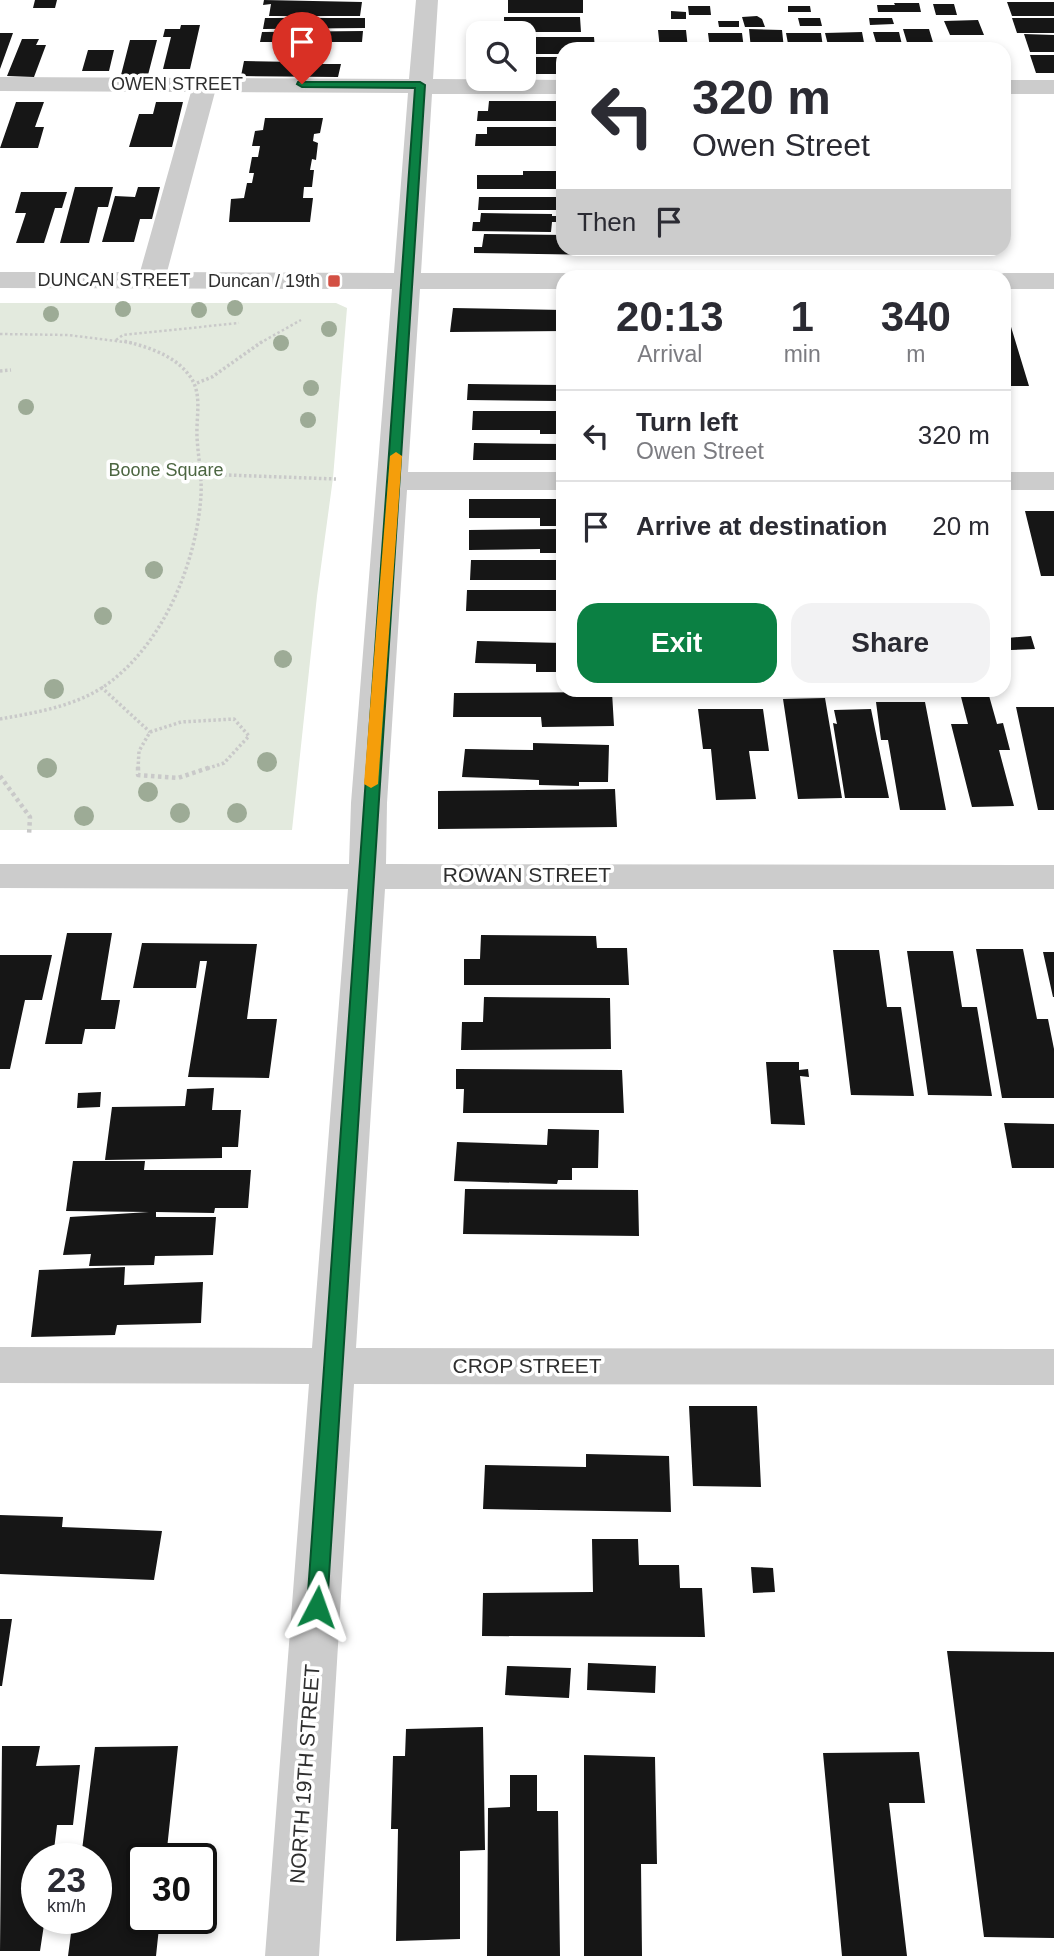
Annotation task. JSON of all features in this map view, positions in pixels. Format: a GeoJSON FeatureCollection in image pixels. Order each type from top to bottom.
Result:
{"type":"FeatureCollection","features":[{"type":"Feature","properties":{"kind":"street","name":"NORTH 19TH STREET"},"geometry":{"type":"LineString","coordinates":[[292,1956],[368,875],[369,803],[395,481],[427,0]]}},
{"type":"Feature","properties":{"kind":"street","name":"OWEN STREET"},"geometry":{"type":"LineString","coordinates":[[0,84],[556,87]]}},
{"type":"Feature","properties":{"kind":"street"},"geometry":{"type":"LineString","coordinates":[[151,280],[205,84]]}},
{"type":"Feature","properties":{"kind":"street"},"geometry":{"type":"LineString","coordinates":[[1011,87],[1054,87]]}},
{"type":"Feature","properties":{"kind":"street","name":"DUNCAN STREET"},"geometry":{"type":"LineString","coordinates":[[0,280],[556,281]]}},
{"type":"Feature","properties":{"kind":"street"},"geometry":{"type":"LineString","coordinates":[[1011,281],[1054,281]]}},
{"type":"Feature","properties":{"kind":"street"},"geometry":{"type":"LineString","coordinates":[[395,481],[556,481]]}},
{"type":"Feature","properties":{"kind":"street"},"geometry":{"type":"LineString","coordinates":[[1011,481],[1054,481]]}},
{"type":"Feature","properties":{"kind":"street","name":"ROWAN STREET"},"geometry":{"type":"LineString","coordinates":[[0,876],[1054,877]]}},
{"type":"Feature","properties":{"kind":"street","name":"CROP STREET"},"geometry":{"type":"LineString","coordinates":[[0,1365],[1054,1367]]}},
{"type":"Feature","properties":{"kind":"path"},"geometry":{"type":"LineString","coordinates":[[197,383],[212,377],[262,342],[310,315],[296,317]]}},
{"type":"Feature","properties":{"kind":"path"},"geometry":{"type":"LineString","coordinates":[[116,340],[123,335],[243,322]]}},
{"type":"Feature","properties":{"kind":"path"},"geometry":{"type":"LineString","coordinates":[[0,334],[65,334],[116,340],[150,349],[179,363],[197,383],[200,404],[196,427],[201,495],[189,561],[160,622],[128,668],[92,694],[0,719]]}},
{"type":"Feature","properties":{"kind":"path"},"geometry":{"type":"LineString","coordinates":[[0,371],[11,370]]}},
{"type":"Feature","properties":{"kind":"path"},"geometry":{"type":"LineString","coordinates":[[199,474],[336,480]]}},
{"type":"Feature","properties":{"kind":"path"},"geometry":{"type":"LineString","coordinates":[[101,687],[150,732]]}},
{"type":"Feature","properties":{"kind":"path"},"geometry":{"type":"LineString","coordinates":[[234,719],[249,736],[224,763],[178,778],[138,775],[139,751],[150,732],[169,723],[234,719]]}},
{"type":"Feature","properties":{"kind":"path"},"geometry":{"type":"LineString","coordinates":[[0,776],[30,817],[29,838]]}},
{"type":"Feature","properties":{"kind":"green space","name":"Boone Square"},"geometry":{"type":"Polygon","coordinates":[[[0,303],[336,303],[347,308],[333,478],[317,596],[292,830],[0,830],[0,303]]]}},
{"type":"Feature","properties":{"kind":"building"},"geometry":{"type":"Polygon","coordinates":[[[35,0],[57,0],[55,8],[33,8],[35,0]]]}},
{"type":"Feature","properties":{"kind":"building"},"geometry":{"type":"Polygon","coordinates":[[[264,0],[362,2],[360,16],[269,16],[271,4],[263,5],[264,0]]]}},
{"type":"Feature","properties":{"kind":"building"},"geometry":{"type":"Polygon","coordinates":[[[508,0],[583,0],[583,13],[508,13],[508,0]]]}},
{"type":"Feature","properties":{"kind":"building"},"geometry":{"type":"Polygon","coordinates":[[[1007,2],[1054,2],[1054,16],[1012,16],[1007,2]]]}},
{"type":"Feature","properties":{"kind":"building"},"geometry":{"type":"Polygon","coordinates":[[[894,3],[919,3],[921,12],[878,12],[877,5],[895,5],[894,3]]]}},
{"type":"Feature","properties":{"kind":"building"},"geometry":{"type":"Polygon","coordinates":[[[933,4],[954,4],[957,15],[936,15],[933,4]]]}},
{"type":"Feature","properties":{"kind":"building"},"geometry":{"type":"Polygon","coordinates":[[[688,6],[710,6],[711,15],[689,15],[688,6]]]}},
{"type":"Feature","properties":{"kind":"building"},"geometry":{"type":"Polygon","coordinates":[[[788,6],[810,6],[811,12],[788,12],[788,6]]]}},
{"type":"Feature","properties":{"kind":"building"},"geometry":{"type":"Polygon","coordinates":[[[671,11],[686,12],[686,19],[671,19],[671,11]]]}},
{"type":"Feature","properties":{"kind":"building"},"geometry":{"type":"Polygon","coordinates":[[[757,16],[762,19],[765,27],[745,27],[742,17],[757,16]]]}},
{"type":"Feature","properties":{"kind":"building"},"geometry":{"type":"Polygon","coordinates":[[[504,17],[580,17],[581,32],[536,32],[536,21],[504,21],[504,17]]]}},
{"type":"Feature","properties":{"kind":"building"},"geometry":{"type":"Polygon","coordinates":[[[265,18],[365,18],[365,28],[263,29],[265,18]]]}},
{"type":"Feature","properties":{"kind":"building"},"geometry":{"type":"Polygon","coordinates":[[[798,18],[820,18],[822,26],[800,26],[798,18]]]}},
{"type":"Feature","properties":{"kind":"building"},"geometry":{"type":"Polygon","coordinates":[[[869,18],[892,18],[894,24],[870,25],[869,18]]]}},
{"type":"Feature","properties":{"kind":"building"},"geometry":{"type":"Polygon","coordinates":[[[1012,18],[1054,18],[1054,33],[1017,33],[1012,18]]]}},
{"type":"Feature","properties":{"kind":"building"},"geometry":{"type":"Polygon","coordinates":[[[978,20],[984,35],[950,35],[944,21],[978,20]]]}},
{"type":"Feature","properties":{"kind":"building"},"geometry":{"type":"Polygon","coordinates":[[[718,21],[739,21],[739,27],[719,27],[718,21]]]}},
{"type":"Feature","properties":{"kind":"building"},"geometry":{"type":"Polygon","coordinates":[[[181,25],[200,25],[190,69],[163,69],[171,37],[163,37],[165,29],[180,29],[181,25]]]}},
{"type":"Feature","properties":{"kind":"building"},"geometry":{"type":"Polygon","coordinates":[[[749,29],[782,30],[783,42],[750,42],[749,29]]]}},
{"type":"Feature","properties":{"kind":"building"},"geometry":{"type":"Polygon","coordinates":[[[903,29],[929,29],[933,42],[907,42],[903,29]]]}},
{"type":"Feature","properties":{"kind":"building"},"geometry":{"type":"Polygon","coordinates":[[[658,30],[686,30],[687,42],[659,42],[658,30]]]}},
{"type":"Feature","properties":{"kind":"building"},"geometry":{"type":"Polygon","coordinates":[[[363,31],[362,42],[260,42],[262,32],[363,31]]]}},
{"type":"Feature","properties":{"kind":"building"},"geometry":{"type":"Polygon","coordinates":[[[862,32],[864,42],[827,42],[825,33],[862,32]]]}},
{"type":"Feature","properties":{"kind":"building"},"geometry":{"type":"Polygon","coordinates":[[[873,32],[899,32],[901,42],[876,42],[873,32]]]}},
{"type":"Feature","properties":{"kind":"building"},"geometry":{"type":"Polygon","coordinates":[[[0,33],[13,33],[0,69],[0,33]]]}},
{"type":"Feature","properties":{"kind":"building"},"geometry":{"type":"Polygon","coordinates":[[[708,33],[742,33],[743,42],[709,42],[708,33]]]}},
{"type":"Feature","properties":{"kind":"building"},"geometry":{"type":"Polygon","coordinates":[[[786,33],[821,33],[822,42],[788,42],[786,33]]]}},
{"type":"Feature","properties":{"kind":"building"},"geometry":{"type":"Polygon","coordinates":[[[1024,34],[1054,35],[1054,52],[1030,52],[1024,34]]]}},
{"type":"Feature","properties":{"kind":"building"},"geometry":{"type":"Polygon","coordinates":[[[536,37],[594,37],[594,42],[556,42],[556,54],[536,54],[536,37]]]}},
{"type":"Feature","properties":{"kind":"building"},"geometry":{"type":"Polygon","coordinates":[[[22,39],[39,39],[36,45],[46,45],[34,77],[7,76],[22,39]]]}},
{"type":"Feature","properties":{"kind":"building"},"geometry":{"type":"Polygon","coordinates":[[[130,40],[157,40],[148,75],[121,75],[130,40]]]}},
{"type":"Feature","properties":{"kind":"building"},"geometry":{"type":"Polygon","coordinates":[[[88,50],[114,50],[109,71],[82,71],[88,50]]]}},
{"type":"Feature","properties":{"kind":"building"},"geometry":{"type":"Polygon","coordinates":[[[1030,55],[1054,55],[1054,73],[1036,73],[1030,55]]]}},
{"type":"Feature","properties":{"kind":"building"},"geometry":{"type":"Polygon","coordinates":[[[536,57],[556,57],[556,74],[536,74],[536,57]]]}},
{"type":"Feature","properties":{"kind":"building"},"geometry":{"type":"Polygon","coordinates":[[[244,61],[341,64],[338,77],[241,76],[244,61]]]}},
{"type":"Feature","properties":{"kind":"building"},"geometry":{"type":"Polygon","coordinates":[[[489,101],[556,101],[556,121],[477,121],[478,111],[488,111],[489,101]]]}},
{"type":"Feature","properties":{"kind":"building"},"geometry":{"type":"Polygon","coordinates":[[[16,102],[44,102],[35,127],[44,127],[38,148],[0,148],[16,102]]]}},
{"type":"Feature","properties":{"kind":"building"},"geometry":{"type":"Polygon","coordinates":[[[156,102],[183,102],[172,147],[129,147],[139,114],[153,114],[156,102]]]}},
{"type":"Feature","properties":{"kind":"building"},"geometry":{"type":"Polygon","coordinates":[[[265,118],[323,118],[320,133],[314,134],[313,141],[318,143],[316,160],[312,159],[310,170],[314,170],[312,187],[304,187],[303,198],[313,198],[310,222],[229,222],[231,199],[244,198],[247,183],[252,183],[254,173],[249,173],[252,157],[258,157],[260,146],[252,146],[255,131],[263,130],[265,118]]]}},
{"type":"Feature","properties":{"kind":"building"},"geometry":{"type":"Polygon","coordinates":[[[487,127],[556,127],[556,146],[475,146],[476,134],[487,134],[487,127]]]}},
{"type":"Feature","properties":{"kind":"building"},"geometry":{"type":"Polygon","coordinates":[[[523,171],[556,171],[556,189],[477,189],[477,175],[523,175],[523,171]]]}},
{"type":"Feature","properties":{"kind":"building"},"geometry":{"type":"Polygon","coordinates":[[[75,187],[113,187],[108,207],[98,207],[89,243],[60,243],[75,187]]]}},
{"type":"Feature","properties":{"kind":"building"},"geometry":{"type":"Polygon","coordinates":[[[138,187],[160,187],[152,219],[140,219],[134,242],[102,242],[115,196],[135,197],[138,187]]]}},
{"type":"Feature","properties":{"kind":"building"},"geometry":{"type":"Polygon","coordinates":[[[21,192],[67,192],[62,208],[55,208],[44,243],[16,243],[26,213],[15,213],[21,192]]]}},
{"type":"Feature","properties":{"kind":"building"},"geometry":{"type":"Polygon","coordinates":[[[479,197],[556,197],[556,210],[478,210],[479,197]]]}},
{"type":"Feature","properties":{"kind":"building"},"geometry":{"type":"Polygon","coordinates":[[[481,213],[556,216],[551,232],[472,231],[473,222],[480,222],[481,213]]]}},
{"type":"Feature","properties":{"kind":"building"},"geometry":{"type":"Polygon","coordinates":[[[484,234],[556,235],[556,254],[474,253],[474,247],[482,247],[484,234]]]}},
{"type":"Feature","properties":{"kind":"building"},"geometry":{"type":"Polygon","coordinates":[[[453,308],[556,310],[556,331],[450,332],[453,308]]]}},
{"type":"Feature","properties":{"kind":"building"},"geometry":{"type":"Polygon","coordinates":[[[1011,327],[1029,386],[1011,386],[1011,327]]]}},
{"type":"Feature","properties":{"kind":"building"},"geometry":{"type":"Polygon","coordinates":[[[468,384],[556,385],[556,401],[467,400],[468,384]]]}},
{"type":"Feature","properties":{"kind":"building"},"geometry":{"type":"Polygon","coordinates":[[[473,411],[556,411],[556,434],[540,434],[540,430],[472,430],[473,411]]]}},
{"type":"Feature","properties":{"kind":"building"},"geometry":{"type":"Polygon","coordinates":[[[474,443],[556,444],[556,460],[473,460],[474,443]]]}},
{"type":"Feature","properties":{"kind":"building"},"geometry":{"type":"Polygon","coordinates":[[[469,499],[556,499],[556,526],[540,526],[540,518],[469,518],[469,499]]]}},
{"type":"Feature","properties":{"kind":"building"},"geometry":{"type":"Polygon","coordinates":[[[1025,511],[1054,511],[1054,576],[1041,576],[1025,511]]]}},
{"type":"Feature","properties":{"kind":"building"},"geometry":{"type":"Polygon","coordinates":[[[556,529],[556,553],[540,553],[540,549],[469,550],[469,530],[556,529]]]}},
{"type":"Feature","properties":{"kind":"building"},"geometry":{"type":"Polygon","coordinates":[[[471,560],[556,560],[556,580],[470,580],[471,560]]]}},
{"type":"Feature","properties":{"kind":"building"},"geometry":{"type":"Polygon","coordinates":[[[467,590],[556,590],[556,611],[466,611],[467,590]]]}},
{"type":"Feature","properties":{"kind":"building"},"geometry":{"type":"Polygon","coordinates":[[[1031,636],[1035,649],[1011,650],[1011,638],[1031,636]]]}},
{"type":"Feature","properties":{"kind":"building"},"geometry":{"type":"Polygon","coordinates":[[[477,641],[556,643],[556,672],[536,672],[536,664],[475,663],[477,641]]]}},
{"type":"Feature","properties":{"kind":"building"},"geometry":{"type":"Polygon","coordinates":[[[556,692],[556,697],[612,697],[614,726],[542,727],[541,717],[453,717],[454,693],[556,692]]]}},
{"type":"Feature","properties":{"kind":"building"},"geometry":{"type":"Polygon","coordinates":[[[961,697],[989,697],[997,724],[1003,723],[1010,750],[999,750],[1014,806],[972,807],[951,724],[968,724],[961,697]]]}},
{"type":"Feature","properties":{"kind":"building"},"geometry":{"type":"Polygon","coordinates":[[[825,698],[842,798],[798,799],[783,699],[825,698]]]}},
{"type":"Feature","properties":{"kind":"building"},"geometry":{"type":"Polygon","coordinates":[[[876,702],[925,702],[946,810],[900,810],[888,740],[881,740],[876,702]]]}},
{"type":"Feature","properties":{"kind":"building"},"geometry":{"type":"Polygon","coordinates":[[[1016,707],[1054,707],[1054,810],[1038,810],[1016,707]]]}},
{"type":"Feature","properties":{"kind":"building"},"geometry":{"type":"Polygon","coordinates":[[[698,709],[763,709],[769,751],[749,751],[756,799],[716,800],[711,749],[703,749],[698,709]]]}},
{"type":"Feature","properties":{"kind":"building"},"geometry":{"type":"Polygon","coordinates":[[[871,709],[889,798],[845,798],[833,723],[837,724],[834,710],[871,709]]]}},
{"type":"Feature","properties":{"kind":"building"},"geometry":{"type":"Polygon","coordinates":[[[533,743],[609,745],[608,782],[579,782],[579,786],[539,785],[539,780],[462,777],[465,749],[533,750],[533,743]]]}},
{"type":"Feature","properties":{"kind":"building"},"geometry":{"type":"Polygon","coordinates":[[[615,789],[617,827],[438,829],[438,791],[615,789]]]}},
{"type":"Feature","properties":{"kind":"building"},"geometry":{"type":"Polygon","coordinates":[[[67,933],[112,933],[101,1000],[120,1000],[115,1029],[85,1029],[82,1044],[45,1044],[67,933]]]}},
{"type":"Feature","properties":{"kind":"building"},"geometry":{"type":"Polygon","coordinates":[[[481,935],[596,936],[597,948],[627,948],[629,985],[464,985],[464,959],[480,959],[481,935]]]}},
{"type":"Feature","properties":{"kind":"building"},"geometry":{"type":"Polygon","coordinates":[[[142,943],[257,944],[247,1019],[277,1019],[269,1078],[188,1077],[207,961],[200,961],[196,988],[133,988],[142,943]]]}},
{"type":"Feature","properties":{"kind":"building"},"geometry":{"type":"Polygon","coordinates":[[[976,949],[1023,949],[1037,1019],[1048,1019],[1054,1049],[1054,1098],[1002,1098],[976,949]]]}},
{"type":"Feature","properties":{"kind":"building"},"geometry":{"type":"Polygon","coordinates":[[[833,950],[879,950],[887,1007],[901,1007],[914,1096],[851,1095],[833,950]]]}},
{"type":"Feature","properties":{"kind":"building"},"geometry":{"type":"Polygon","coordinates":[[[907,951],[953,951],[962,1007],[977,1007],[992,1096],[928,1095],[907,951]]]}},
{"type":"Feature","properties":{"kind":"building"},"geometry":{"type":"Polygon","coordinates":[[[1043,952],[1054,952],[1054,997],[1053,997],[1043,952]]]}},
{"type":"Feature","properties":{"kind":"building"},"geometry":{"type":"Polygon","coordinates":[[[0,955],[52,955],[42,1000],[25,1000],[10,1069],[0,1069],[0,955]]]}},
{"type":"Feature","properties":{"kind":"building"},"geometry":{"type":"Polygon","coordinates":[[[484,997],[610,998],[611,1049],[461,1050],[462,1022],[483,1022],[484,997]]]}},
{"type":"Feature","properties":{"kind":"building"},"geometry":{"type":"Polygon","coordinates":[[[766,1062],[799,1062],[799,1070],[808,1069],[809,1077],[800,1076],[805,1125],[771,1124],[766,1062]]]}},
{"type":"Feature","properties":{"kind":"building"},"geometry":{"type":"Polygon","coordinates":[[[456,1069],[622,1070],[624,1113],[463,1113],[464,1089],[456,1089],[456,1069]]]}},
{"type":"Feature","properties":{"kind":"building"},"geometry":{"type":"Polygon","coordinates":[[[214,1088],[212,1110],[241,1110],[238,1147],[222,1147],[222,1158],[105,1160],[112,1107],[185,1106],[187,1089],[214,1088]]]}},
{"type":"Feature","properties":{"kind":"building"},"geometry":{"type":"Polygon","coordinates":[[[101,1092],[100,1107],[77,1108],[78,1093],[101,1092]]]}},
{"type":"Feature","properties":{"kind":"building"},"geometry":{"type":"Polygon","coordinates":[[[1004,1123],[1054,1124],[1054,1168],[1012,1168],[1004,1123]]]}},
{"type":"Feature","properties":{"kind":"building"},"geometry":{"type":"Polygon","coordinates":[[[548,1129],[599,1130],[598,1168],[572,1168],[572,1180],[558,1180],[557,1184],[454,1181],[457,1142],[547,1145],[548,1129]]]}},
{"type":"Feature","properties":{"kind":"building"},"geometry":{"type":"Polygon","coordinates":[[[73,1161],[145,1161],[144,1170],[251,1170],[248,1208],[215,1208],[214,1213],[156,1212],[156,1217],[216,1217],[213,1255],[155,1256],[154,1265],[89,1266],[91,1254],[63,1255],[70,1217],[149,1212],[66,1211],[73,1161]]]}},
{"type":"Feature","properties":{"kind":"building"},"geometry":{"type":"Polygon","coordinates":[[[465,1189],[638,1190],[639,1236],[463,1234],[465,1189]]]}},
{"type":"Feature","properties":{"kind":"building"},"geometry":{"type":"Polygon","coordinates":[[[125,1267],[124,1285],[203,1282],[201,1323],[117,1325],[115,1335],[31,1337],[39,1270],[125,1267]]]}},
{"type":"Feature","properties":{"kind":"building"},"geometry":{"type":"Polygon","coordinates":[[[689,1406],[757,1406],[761,1487],[693,1486],[689,1406]]]}},
{"type":"Feature","properties":{"kind":"building"},"geometry":{"type":"Polygon","coordinates":[[[586,1454],[669,1456],[671,1512],[483,1509],[485,1465],[586,1467],[586,1454]]]}},
{"type":"Feature","properties":{"kind":"building"},"geometry":{"type":"Polygon","coordinates":[[[0,1515],[63,1517],[62,1527],[162,1531],[154,1580],[0,1574],[0,1515]]]}},
{"type":"Feature","properties":{"kind":"building"},"geometry":{"type":"Polygon","coordinates":[[[592,1539],[638,1539],[639,1565],[679,1565],[680,1588],[702,1588],[705,1637],[482,1636],[483,1593],[593,1592],[592,1539]]]}},
{"type":"Feature","properties":{"kind":"building"},"geometry":{"type":"Polygon","coordinates":[[[751,1567],[773,1568],[775,1592],[753,1593],[751,1567]]]}},
{"type":"Feature","properties":{"kind":"building"},"geometry":{"type":"Polygon","coordinates":[[[0,1619],[12,1619],[2,1686],[0,1686],[0,1619]]]}},
{"type":"Feature","properties":{"kind":"building"},"geometry":{"type":"Polygon","coordinates":[[[947,1651],[1054,1652],[1054,1938],[984,1937],[947,1651]]]}},
{"type":"Feature","properties":{"kind":"building"},"geometry":{"type":"Polygon","coordinates":[[[588,1663],[656,1666],[655,1693],[587,1690],[588,1663]]]}},
{"type":"Feature","properties":{"kind":"building"},"geometry":{"type":"Polygon","coordinates":[[[507,1666],[571,1668],[569,1698],[505,1695],[507,1666]]]}},
{"type":"Feature","properties":{"kind":"building"},"geometry":{"type":"Polygon","coordinates":[[[483,1727],[485,1850],[460,1851],[460,1939],[396,1941],[398,1829],[391,1829],[393,1756],[405,1756],[406,1729],[483,1727]]]}},
{"type":"Feature","properties":{"kind":"building"},"geometry":{"type":"Polygon","coordinates":[[[2,1746],[40,1746],[36,1766],[80,1765],[73,1825],[57,1825],[55,1843],[21,1843],[21,1934],[43,1934],[40,1951],[0,1951],[2,1746]]]}},
{"type":"Feature","properties":{"kind":"building"},"geometry":{"type":"Polygon","coordinates":[[[178,1746],[168,1843],[126,1843],[126,1934],[158,1934],[156,1956],[68,1956],[71,1934],[112,1934],[112,1843],[83,1843],[95,1747],[178,1746]]]}},
{"type":"Feature","properties":{"kind":"building"},"geometry":{"type":"Polygon","coordinates":[[[919,1752],[925,1803],[889,1803],[907,1956],[842,1956],[823,1753],[919,1752]]]}},
{"type":"Feature","properties":{"kind":"building"},"geometry":{"type":"Polygon","coordinates":[[[584,1755],[655,1757],[657,1864],[641,1864],[642,1956],[584,1956],[584,1755]]]}},
{"type":"Feature","properties":{"kind":"building"},"geometry":{"type":"Polygon","coordinates":[[[510,1775],[537,1775],[537,1811],[558,1811],[560,1956],[487,1956],[488,1808],[510,1807],[510,1775]]]}},
{"type":"Feature","properties":{"kind":"slow traffic"},"geometry":{"type":"LineString","coordinates":[[371,784],[396,456]]}},
{"type":"Feature","properties":{"kind":"place","name":"Duncan / 19th"},"geometry":{"type":"Point","coordinates":[334,281]}},
{"type":"Feature","properties":{"kind":"route"},"geometry":{"type":"LineString","coordinates":[[302,84],[420,85],[395,481],[369,803],[368,875],[317,1607]]}}]}
